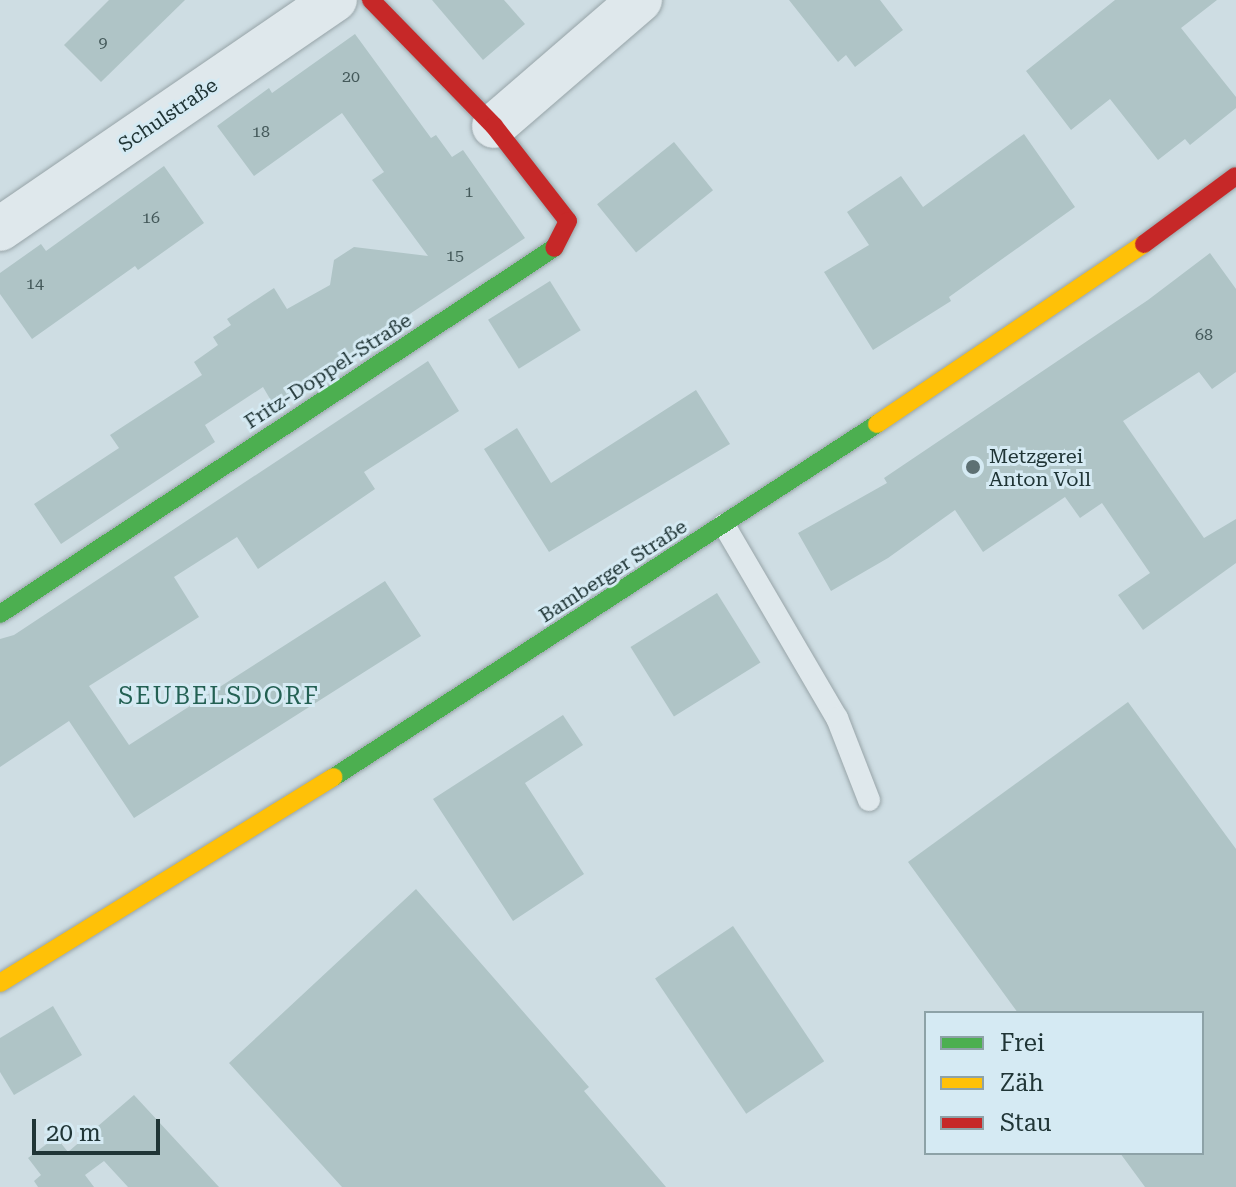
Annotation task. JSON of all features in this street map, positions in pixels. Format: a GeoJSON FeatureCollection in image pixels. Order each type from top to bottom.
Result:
{"type":"FeatureCollection","features":[{"type":"Feature","properties":{"kind":"street","name":"Schulstraße"},"geometry":{"type":"LineString","coordinates":[[0,229],[335,0]]}},
{"type":"Feature","properties":{"kind":"street"},"geometry":{"type":"LineString","coordinates":[[371,0],[494,126],[640,0]]}},
{"type":"Feature","properties":{"kind":"street","name":"Fritz-Doppel-Straße"},"geometry":{"type":"LineString","coordinates":[[0,614],[553,249],[568,221],[494,126]]}},
{"type":"Feature","properties":{"kind":"street","name":"Bamberger Straße"},"geometry":{"type":"LineString","coordinates":[[0,983],[393,740],[724,525],[1169,227],[1236,176]]}},
{"type":"Feature","properties":{"kind":"lane"},"geometry":{"type":"LineString","coordinates":[[724,525],[837,718],[869,800]]}},
{"type":"Feature","properties":{"kind":"building"},"geometry":{"type":"Polygon","coordinates":[[[109,0],[185,0],[101,82],[64,45],[109,0]]]}},
{"type":"Feature","properties":{"kind":"building"},"geometry":{"type":"Polygon","coordinates":[[[432,0],[504,0],[525,24],[483,60],[432,0]]]}},
{"type":"Feature","properties":{"kind":"building"},"geometry":{"type":"Polygon","coordinates":[[[789,0],[880,0],[903,30],[855,67],[846,55],[838,62],[789,0]]]}},
{"type":"Feature","properties":{"kind":"building"},"geometry":{"type":"Polygon","coordinates":[[[1115,0],[1217,0],[1181,28],[1236,97],[1236,108],[1190,145],[1185,139],[1158,160],[1110,99],[1071,130],[1026,71],[1115,0]]]}},
{"type":"Feature","properties":{"kind":"building"},"geometry":{"type":"Polygon","coordinates":[[[355,34],[431,138],[436,135],[452,157],[463,150],[525,238],[273,404],[263,387],[205,425],[215,442],[61,544],[34,504],[119,448],[110,435],[202,375],[194,362],[218,345],[213,337],[231,325],[227,319],[274,288],[287,309],[330,285],[334,260],[354,247],[428,256],[372,180],[384,172],[342,113],[254,176],[217,126],[269,88],[272,93],[355,34]]]}},
{"type":"Feature","properties":{"kind":"building"},"geometry":{"type":"Polygon","coordinates":[[[1024,134],[1075,207],[949,297],[951,301],[873,350],[824,272],[869,245],[847,212],[901,176],[923,207],[1024,134]]]}},
{"type":"Feature","properties":{"kind":"building"},"geometry":{"type":"Polygon","coordinates":[[[674,142],[713,190],[636,252],[597,204],[674,142]]]}},
{"type":"Feature","properties":{"kind":"building"},"geometry":{"type":"Polygon","coordinates":[[[164,166],[204,223],[138,270],[135,266],[32,339],[0,294],[0,273],[41,244],[46,251],[164,166]]]}},
{"type":"Feature","properties":{"kind":"building"},"geometry":{"type":"Polygon","coordinates":[[[1210,253],[1236,289],[1236,372],[1212,389],[1199,372],[1123,421],[1204,538],[1236,519],[1236,563],[1143,630],[1118,595],[1150,573],[1102,503],[1080,518],[1065,497],[983,552],[955,510],[888,558],[831,591],[798,533],[887,483],[884,478],[1148,300],[1210,253]]]}},
{"type":"Feature","properties":{"kind":"building"},"geometry":{"type":"Polygon","coordinates":[[[550,281],[581,330],[519,369],[488,320],[550,281]]]}},
{"type":"Feature","properties":{"kind":"building"},"geometry":{"type":"Polygon","coordinates":[[[428,361],[459,411],[364,472],[375,489],[258,569],[237,537],[174,577],[199,617],[89,686],[129,745],[385,581],[421,636],[134,818],[69,721],[0,767],[0,639],[14,635],[428,361]]]}},
{"type":"Feature","properties":{"kind":"building"},"geometry":{"type":"Polygon","coordinates":[[[696,390],[730,444],[549,552],[484,449],[517,428],[551,483],[696,390]]]}},
{"type":"Feature","properties":{"kind":"building"},"geometry":{"type":"Polygon","coordinates":[[[717,593],[760,663],[674,717],[630,647],[717,593]]]}},
{"type":"Feature","properties":{"kind":"building"},"geometry":{"type":"Polygon","coordinates":[[[1128,702],[1236,849],[1236,1187],[1145,1187],[1121,1155],[1204,1155],[1204,1011],[1017,1011],[908,862],[1128,702]]]}},
{"type":"Feature","properties":{"kind":"building"},"geometry":{"type":"Polygon","coordinates":[[[563,715],[583,745],[525,783],[584,874],[513,921],[433,799],[563,715]]]}},
{"type":"Feature","properties":{"kind":"building"},"geometry":{"type":"Polygon","coordinates":[[[416,889],[589,1087],[584,1091],[666,1187],[342,1187],[229,1063],[416,889]]]}},
{"type":"Feature","properties":{"kind":"building"},"geometry":{"type":"Polygon","coordinates":[[[733,926],[824,1061],[746,1114],[655,979],[733,926]]]}},
{"type":"Feature","properties":{"kind":"building"},"geometry":{"type":"Polygon","coordinates":[[[53,1006],[82,1055],[14,1095],[0,1072],[0,1038],[53,1006]]]}},
{"type":"Feature","properties":{"kind":"building"},"geometry":{"type":"Polygon","coordinates":[[[134,1095],[219,1187],[128,1187],[104,1161],[85,1175],[94,1187],[38,1187],[34,1181],[41,1175],[28,1158],[56,1137],[68,1152],[134,1095]]]}},
{"type":"Feature","properties":{"kind":"traffic: fast"},"geometry":{"type":"LineString","coordinates":[[0,614],[554,248]]}},
{"type":"Feature","properties":{"kind":"traffic: fast"},"geometry":{"type":"LineString","coordinates":[[334,777],[877,424]]}},
{"type":"Feature","properties":{"kind":"traffic: slow"},"geometry":{"type":"LineString","coordinates":[[877,424],[1144,244]]}},
{"type":"Feature","properties":{"kind":"traffic: slow"},"geometry":{"type":"LineString","coordinates":[[0,983],[334,777]]}},
{"type":"Feature","properties":{"kind":"traffic: jam"},"geometry":{"type":"LineString","coordinates":[[371,0],[494,126],[568,221],[554,248]]}},
{"type":"Feature","properties":{"kind":"traffic: jam"},"geometry":{"type":"LineString","coordinates":[[1144,244],[1236,176]]}},
{"type":"Feature","properties":{"kind":"place","name":"Metzgerei Anton Voll"},"geometry":{"type":"Point","coordinates":[973,467]}},
{"type":"Feature","properties":{"kind":"district","name":"SEUBELSDORF"},"geometry":{"type":"Point","coordinates":[219,697]}}]}
